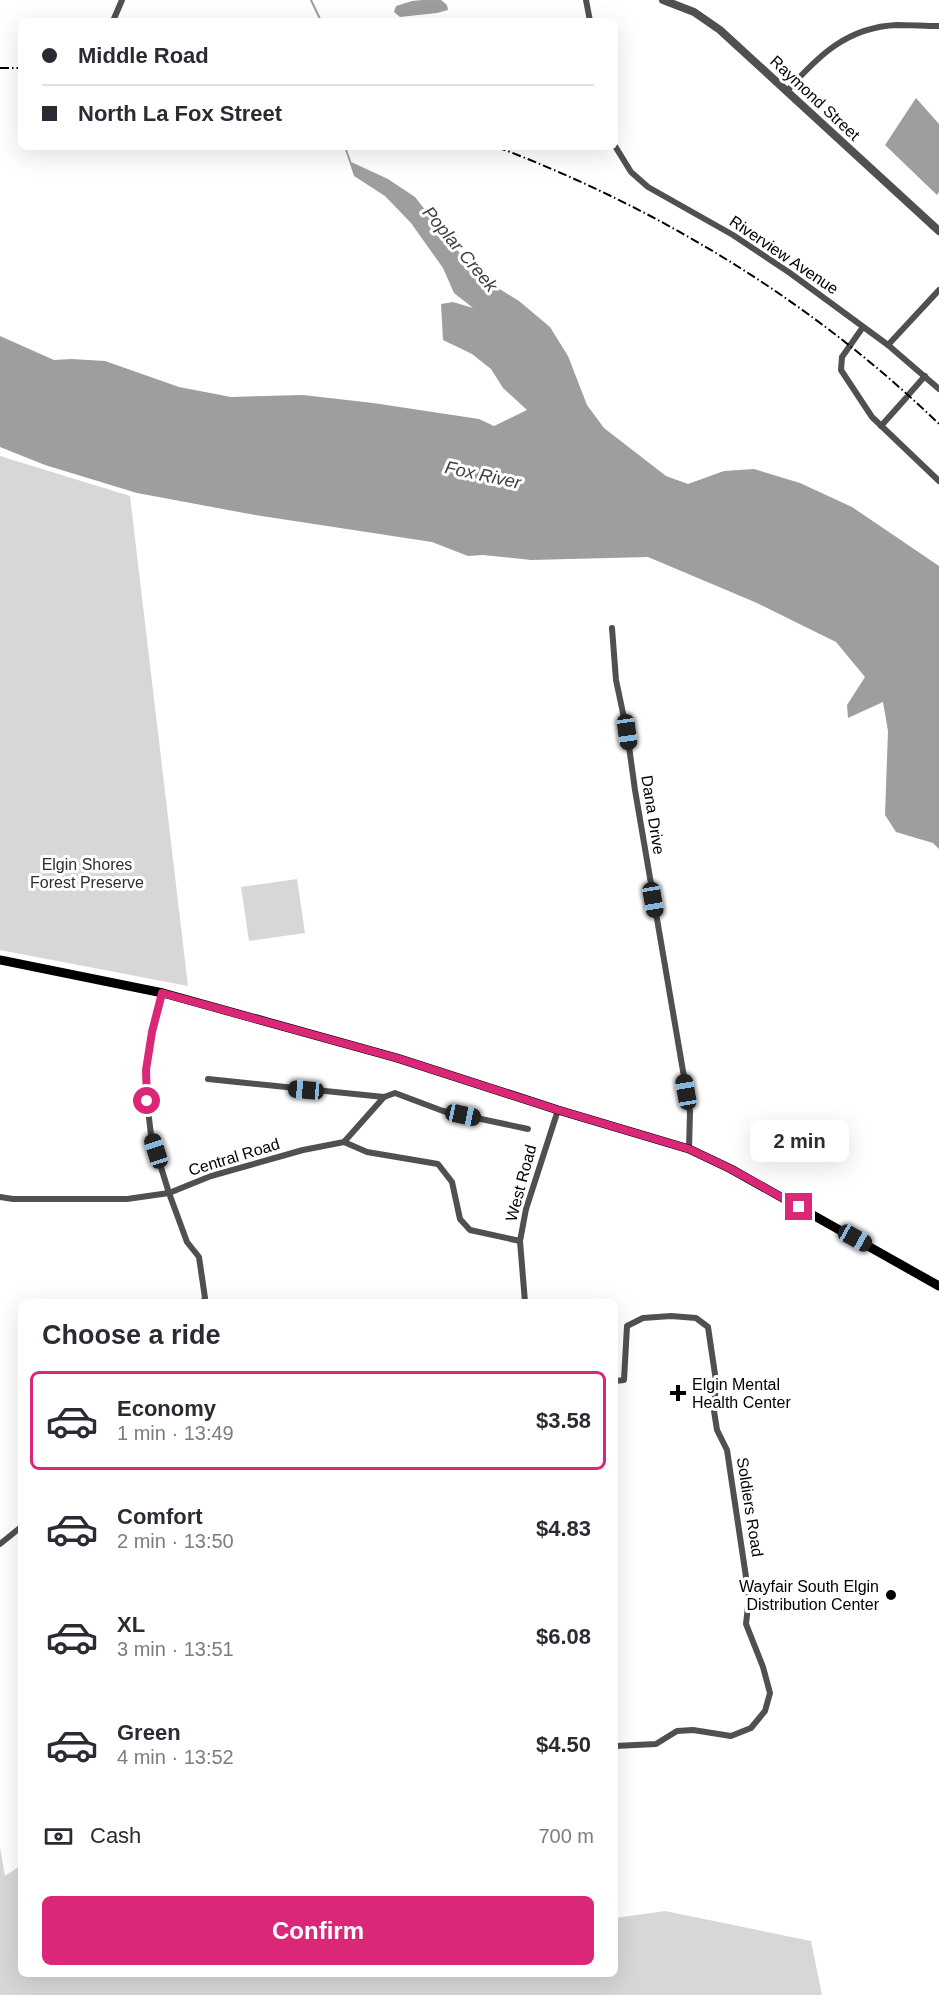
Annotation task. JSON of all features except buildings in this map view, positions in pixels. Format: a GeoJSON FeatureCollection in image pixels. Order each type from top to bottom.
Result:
{"type":"FeatureCollection","features":[{"type":"Feature","properties":{"kind":"main road"},"geometry":{"type":"LineString","coordinates":[[0,960],[162,993],[397,1058],[689,1149],[731,1169],[939,1286]]}},
{"type":"Feature","properties":{"kind":"street"},"geometry":{"type":"LineString","coordinates":[[114,18],[122,0]]}},
{"type":"Feature","properties":{"kind":"street"},"geometry":{"type":"LineString","coordinates":[[586,0],[589,18]]}},
{"type":"Feature","properties":{"kind":"street","name":"Raymond Street"},"geometry":{"type":"LineString","coordinates":[[663,0],[677,4],[708,20],[939,231]]}},
{"type":"Feature","properties":{"kind":"street"},"geometry":{"type":"LineString","coordinates":[[787,91],[820,56],[838,42],[857,33],[896,25],[939,26]]}},
{"type":"Feature","properties":{"kind":"street","name":"Riverview Avenue"},"geometry":{"type":"LineString","coordinates":[[617,150],[631,172],[648,187],[733,235],[823,296],[938,386]]}},
{"type":"Feature","properties":{"kind":"street"},"geometry":{"type":"LineString","coordinates":[[888,345],[939,290]]}},
{"type":"Feature","properties":{"kind":"street"},"geometry":{"type":"LineString","coordinates":[[863,327],[842,357],[841,370],[872,417],[939,481]]}},
{"type":"Feature","properties":{"kind":"street"},"geometry":{"type":"LineString","coordinates":[[882,426],[925,376]]}},
{"type":"Feature","properties":{"kind":"street","name":"Dana Drive"},"geometry":{"type":"LineString","coordinates":[[612,628],[616,680],[627,732],[690,1112],[689,1149]]}},
{"type":"Feature","properties":{"kind":"street"},"geometry":{"type":"LineString","coordinates":[[162,993],[152,1032],[146,1070],[151,1135],[186,1242],[199,1257],[204,1299]]}},
{"type":"Feature","properties":{"kind":"street","name":"West Road"},"geometry":{"type":"LineString","coordinates":[[208,1079],[384,1097],[395,1093],[443,1111],[528,1129]]}},
{"type":"Feature","properties":{"kind":"street"},"geometry":{"type":"LineString","coordinates":[[384,1097],[344,1142],[367,1152],[438,1164],[452,1182],[460,1219],[470,1230],[520,1241]]}},
{"type":"Feature","properties":{"kind":"street","name":"West Road"},"geometry":{"type":"LineString","coordinates":[[525,1299],[520,1241],[526,1209],[558,1110]]}},
{"type":"Feature","properties":{"kind":"street","name":"Central Road"},"geometry":{"type":"LineString","coordinates":[[0,1197],[127,1199],[169,1193],[211,1176],[303,1150],[344,1142]]}},
{"type":"Feature","properties":{"kind":"street","name":"Soldiers Road"},"geometry":{"type":"LineString","coordinates":[[618,1381],[624,1380],[627,1326],[643,1318],[671,1316],[696,1318],[708,1327],[716,1381],[714,1411],[717,1431],[727,1450],[749,1597],[746,1624],[763,1667],[770,1694],[765,1711],[751,1728],[731,1736],[693,1730],[676,1731],[656,1744],[618,1746]]}},
{"type":"Feature","properties":{"kind":"street"},"geometry":{"type":"LineString","coordinates":[[0,1544],[18,1529]]}},
{"type":"Feature","properties":{"kind":"green space","name":"Elgin Shores Forest Preserve"},"geometry":{"type":"Polygon","coordinates":[[[0,456],[130,496],[188,986],[0,950],[0,456]]]}},
{"type":"Feature","properties":{"kind":"green space"},"geometry":{"type":"Polygon","coordinates":[[[297,879],[305,933],[249,941],[241,887],[297,879]]]}},
{"type":"Feature","properties":{"kind":"green space"},"geometry":{"type":"Polygon","coordinates":[[[0,1847],[5,1876],[18,1867],[18,1977],[618,1977],[618,1918],[665,1911],[811,1941],[822,1995],[0,1995],[0,1847]]]}},
{"type":"Feature","properties":{"kind":"water"},"geometry":{"type":"Polygon","coordinates":[[[422,0],[441,0],[447,5],[448,10],[400,17],[394,12],[396,6],[422,0]]]}},
{"type":"Feature","properties":{"kind":"water"},"geometry":{"type":"Polygon","coordinates":[[[916,98],[939,124],[939,192],[937,195],[885,145],[916,98]]]}},
{"type":"Feature","properties":{"kind":"water","name":"Fox River"},"geometry":{"type":"Polygon","coordinates":[[[349,161],[388,179],[415,197],[457,250],[485,280],[519,301],[550,327],[568,356],[587,405],[604,428],[666,476],[688,484],[724,471],[754,469],[800,483],[852,507],[939,566],[939,849],[933,843],[896,832],[885,815],[888,731],[883,702],[848,718],[847,705],[865,677],[836,642],[757,603],[648,557],[531,560],[483,555],[468,556],[432,542],[255,515],[137,493],[45,465],[0,447],[0,336],[54,360],[105,361],[179,387],[231,397],[303,395],[479,419],[494,426],[527,410],[503,388],[491,369],[472,354],[443,340],[441,304],[453,302],[473,308],[454,293],[443,268],[411,223],[385,196],[354,176],[349,161]]]}},
{"type":"Feature","properties":{"kind":"waterway","name":"Poplar Creek"},"geometry":{"type":"LineString","coordinates":[[311,0],[320,18]]}},
{"type":"Feature","properties":{"kind":"waterway","name":"Poplar Creek"},"geometry":{"type":"LineString","coordinates":[[346,150],[350,161]]}},
{"type":"Feature","properties":{"kind":"railway"},"geometry":{"type":"LineString","coordinates":[[0,68],[18,68]]}},
{"type":"Feature","properties":{"kind":"railway"},"geometry":{"type":"LineString","coordinates":[[504,150],[618,199],[732,263],[787,299],[840,338],[939,424]]}},
{"type":"Feature","properties":{"kind":"place","name":"Elgin Mental Health Center"},"geometry":{"type":"Point","coordinates":[678,1393]}},
{"type":"Feature","properties":{"kind":"place","name":"Wayfair South Elgin Distribution Center"},"geometry":{"type":"Point","coordinates":[891,1595]}},
{"type":"Feature","properties":{"kind":"route"},"geometry":{"type":"LineString","coordinates":[[147,1101],[146,1070],[152,1032],[162,993],[397,1058],[689,1149],[731,1169],[799,1207]]}}]}
